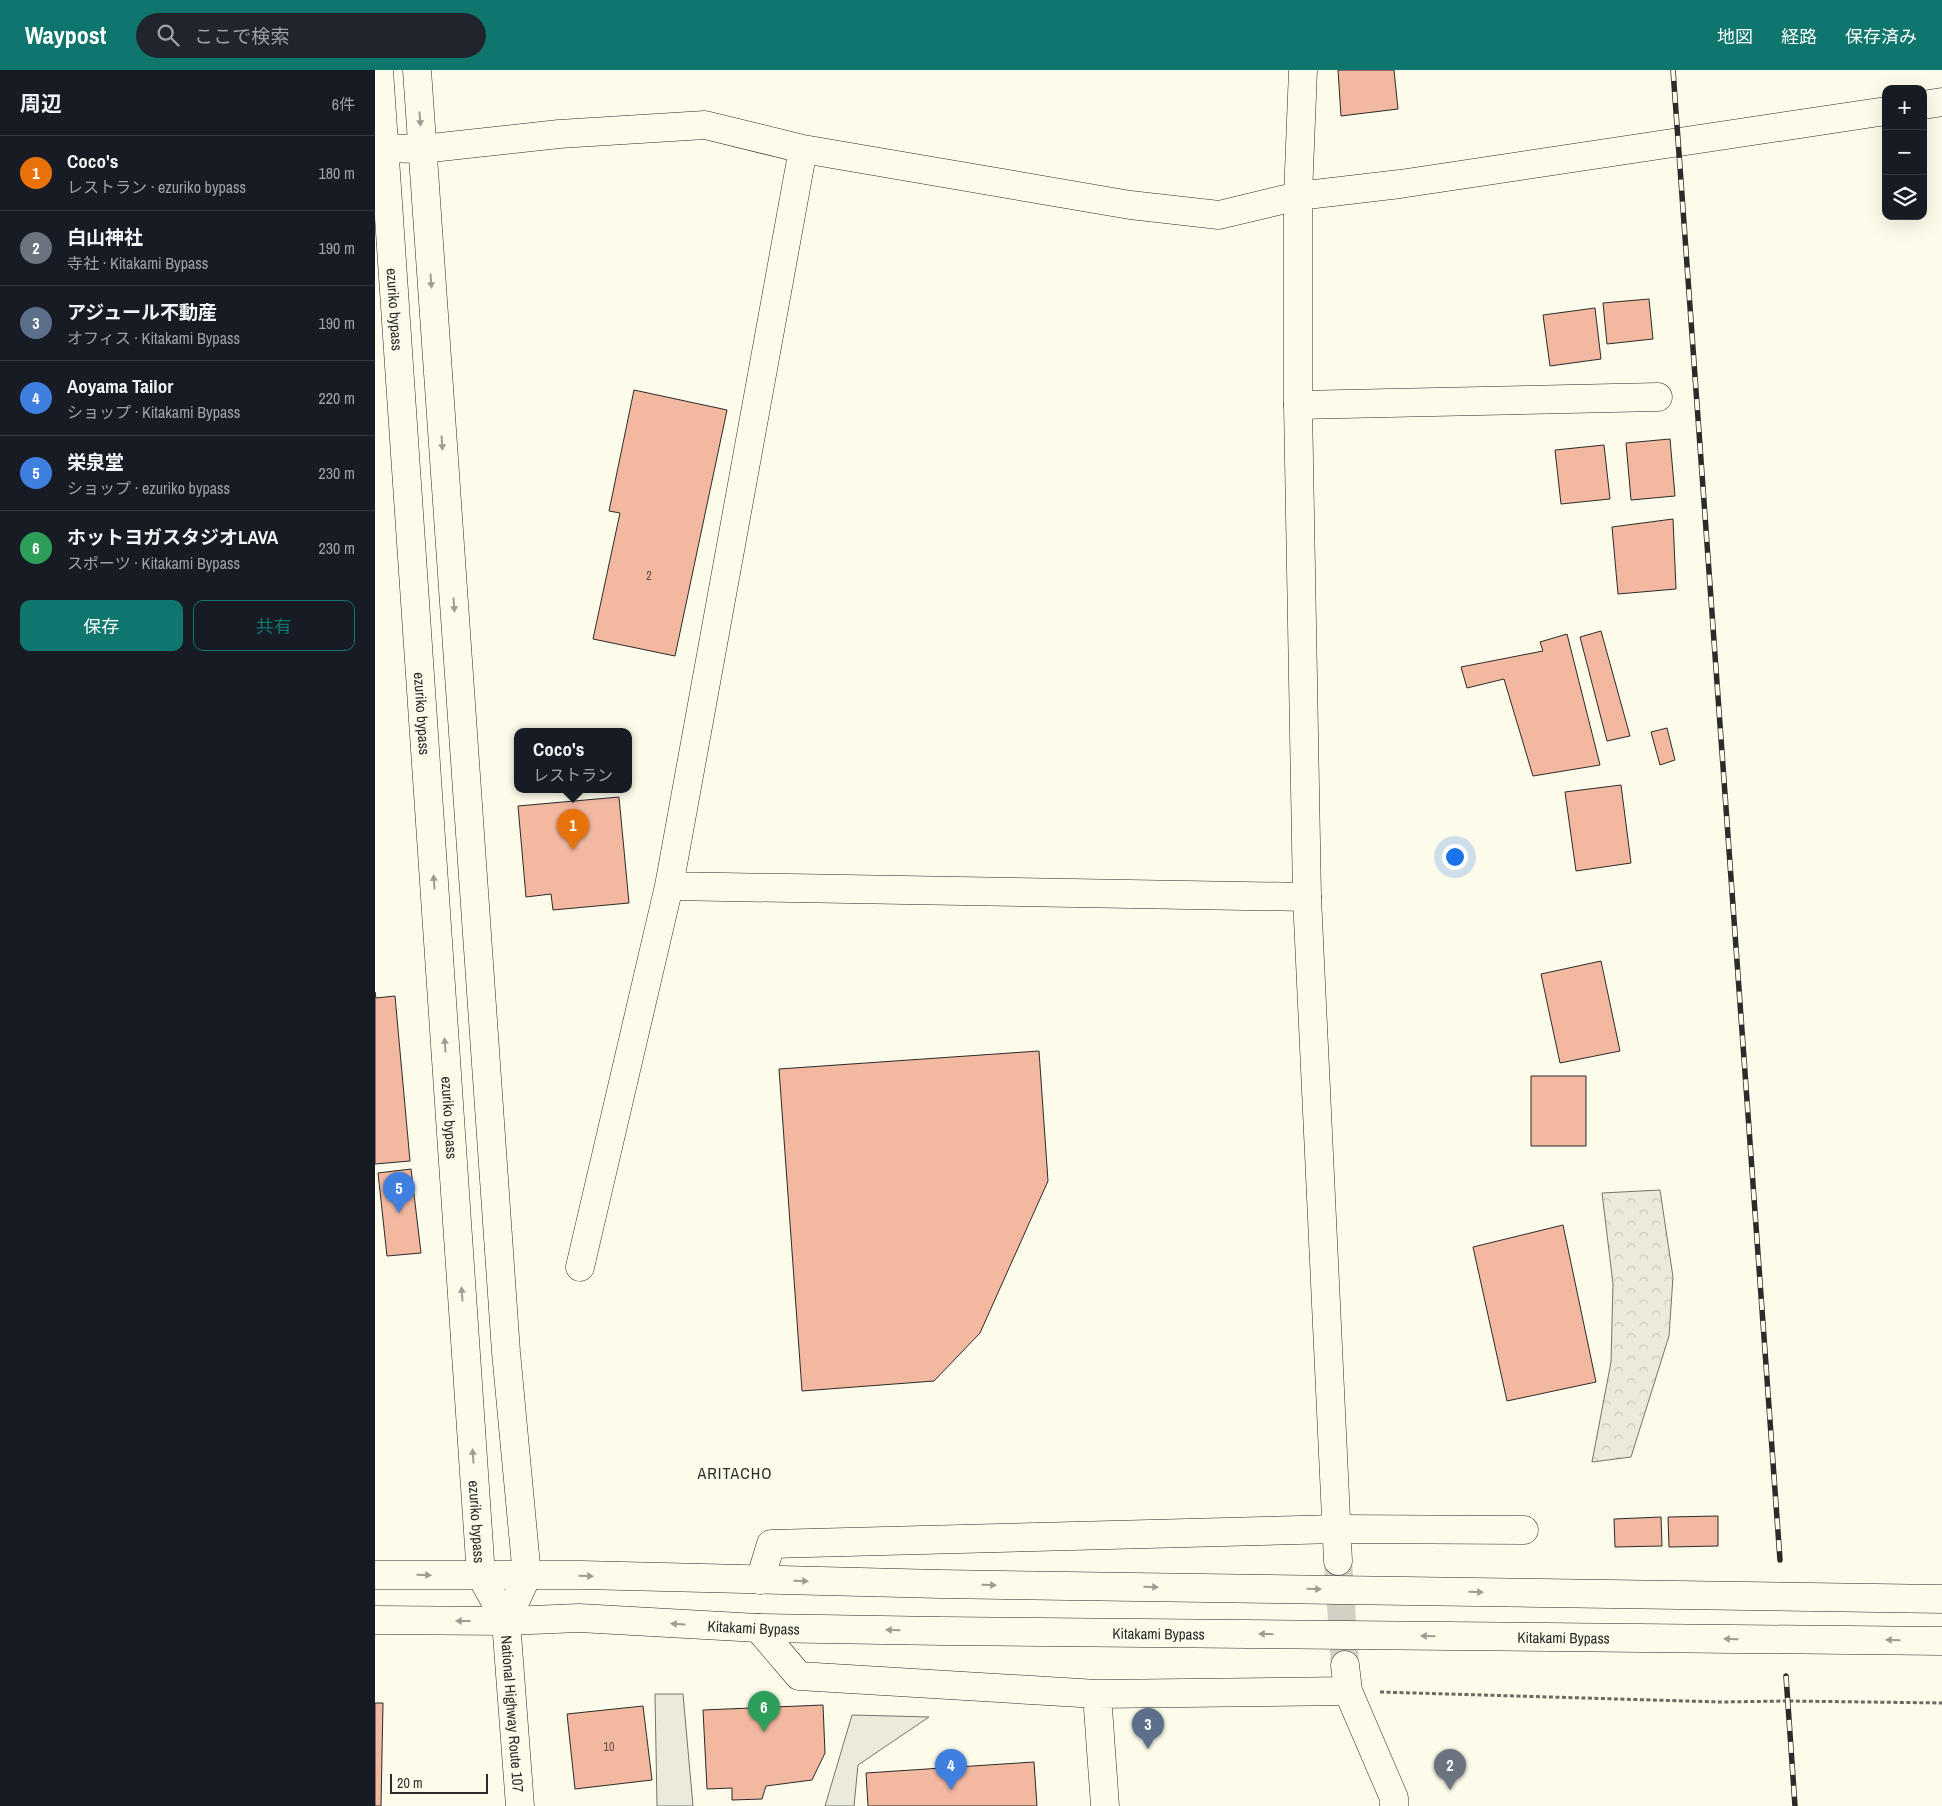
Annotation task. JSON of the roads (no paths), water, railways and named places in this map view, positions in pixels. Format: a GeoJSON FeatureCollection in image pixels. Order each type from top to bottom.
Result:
{"type":"FeatureCollection","features":[{"type":"Feature","properties":{"kind":"main road","name":"ezuriko bypass"},"geometry":{"type":"LineString","coordinates":[[379,70],[380,148],[481,1576],[506,1621]]}},
{"type":"Feature","properties":{"kind":"main road"},"geometry":{"type":"LineString","coordinates":[[417,70],[505,1342],[527,1576],[506,1621]]}},
{"type":"Feature","properties":{"kind":"main road"},"geometry":{"type":"LineString","coordinates":[[1303,70],[1298,196],[1299,405],[1307,897],[1338,1561]]}},
{"type":"Feature","properties":{"kind":"main road"},"geometry":{"type":"LineString","coordinates":[[1927,104],[1942,102]]}},
{"type":"Feature","properties":{"kind":"main road"},"geometry":{"type":"LineString","coordinates":[[380,148],[422,149],[559,134],[705,125],[803,148],[1130,205],[1219,215],[1298,196],[1410,183],[1882,112]]}},
{"type":"Feature","properties":{"kind":"main road"},"geometry":{"type":"LineString","coordinates":[[580,1267],[669,886],[803,148]]}},
{"type":"Feature","properties":{"kind":"main road"},"geometry":{"type":"LineString","coordinates":[[1299,405],[1658,397]]}},
{"type":"Feature","properties":{"kind":"main road"},"geometry":{"type":"LineString","coordinates":[[669,886],[1307,897]]}},
{"type":"Feature","properties":{"kind":"main road"},"geometry":{"type":"LineString","coordinates":[[760,1580],[771,1544],[1337,1529],[1524,1530]]}},
{"type":"Feature","properties":{"kind":"main road"},"geometry":{"type":"LineString","coordinates":[[375,1575],[582,1575],[940,1584],[1942,1598]]}},
{"type":"Feature","properties":{"kind":"main road","name":"Kitakami Bypass"},"geometry":{"type":"LineString","coordinates":[[375,1620],[506,1621],[579,1618],[758,1628],[1942,1640]]}},
{"type":"Feature","properties":{"kind":"main road","name":"National Highway Route 107"},"geometry":{"type":"LineString","coordinates":[[506,1621],[520,1806]]}},
{"type":"Feature","properties":{"kind":"main road"},"geometry":{"type":"LineString","coordinates":[[758,1628],[799,1676],[1097,1694],[1347,1678],[1394,1798],[1394,1806]]}},
{"type":"Feature","properties":{"kind":"main road"},"geometry":{"type":"LineString","coordinates":[[1097,1694],[1105,1806]]}},
{"type":"Feature","properties":{"kind":"tunnel"},"geometry":{"type":"LineString","coordinates":[[1338,1561],[1345,1665]]}},
{"type":"Feature","properties":{"kind":"railway"},"geometry":{"type":"LineString","coordinates":[[1673,70],[1780,1560]]}},
{"type":"Feature","properties":{"kind":"railway"},"geometry":{"type":"LineString","coordinates":[[1786,1676],[1795,1806]]}},
{"type":"Feature","properties":{"kind":"place","name":"Coco's"},"geometry":{"type":"Point","coordinates":[573,850]}},
{"type":"Feature","properties":{"kind":"place","name":"栄泉堂"},"geometry":{"type":"Point","coordinates":[399,1213]}},
{"type":"Feature","properties":{"kind":"place","name":"ホットヨガスタジオLAVA"},"geometry":{"type":"Point","coordinates":[764,1732]}},
{"type":"Feature","properties":{"kind":"place","name":"アジュール不動産"},"geometry":{"type":"Point","coordinates":[1148,1749]}},
{"type":"Feature","properties":{"kind":"place","name":"Aoyama Tailor"},"geometry":{"type":"Point","coordinates":[951,1790]}},
{"type":"Feature","properties":{"kind":"place","name":"白山神社"},"geometry":{"type":"Point","coordinates":[1450,1790]}},
{"type":"Feature","properties":{"kind":"district","name":"ARITACHO"},"geometry":{"type":"Point","coordinates":[735,1473]}}]}
